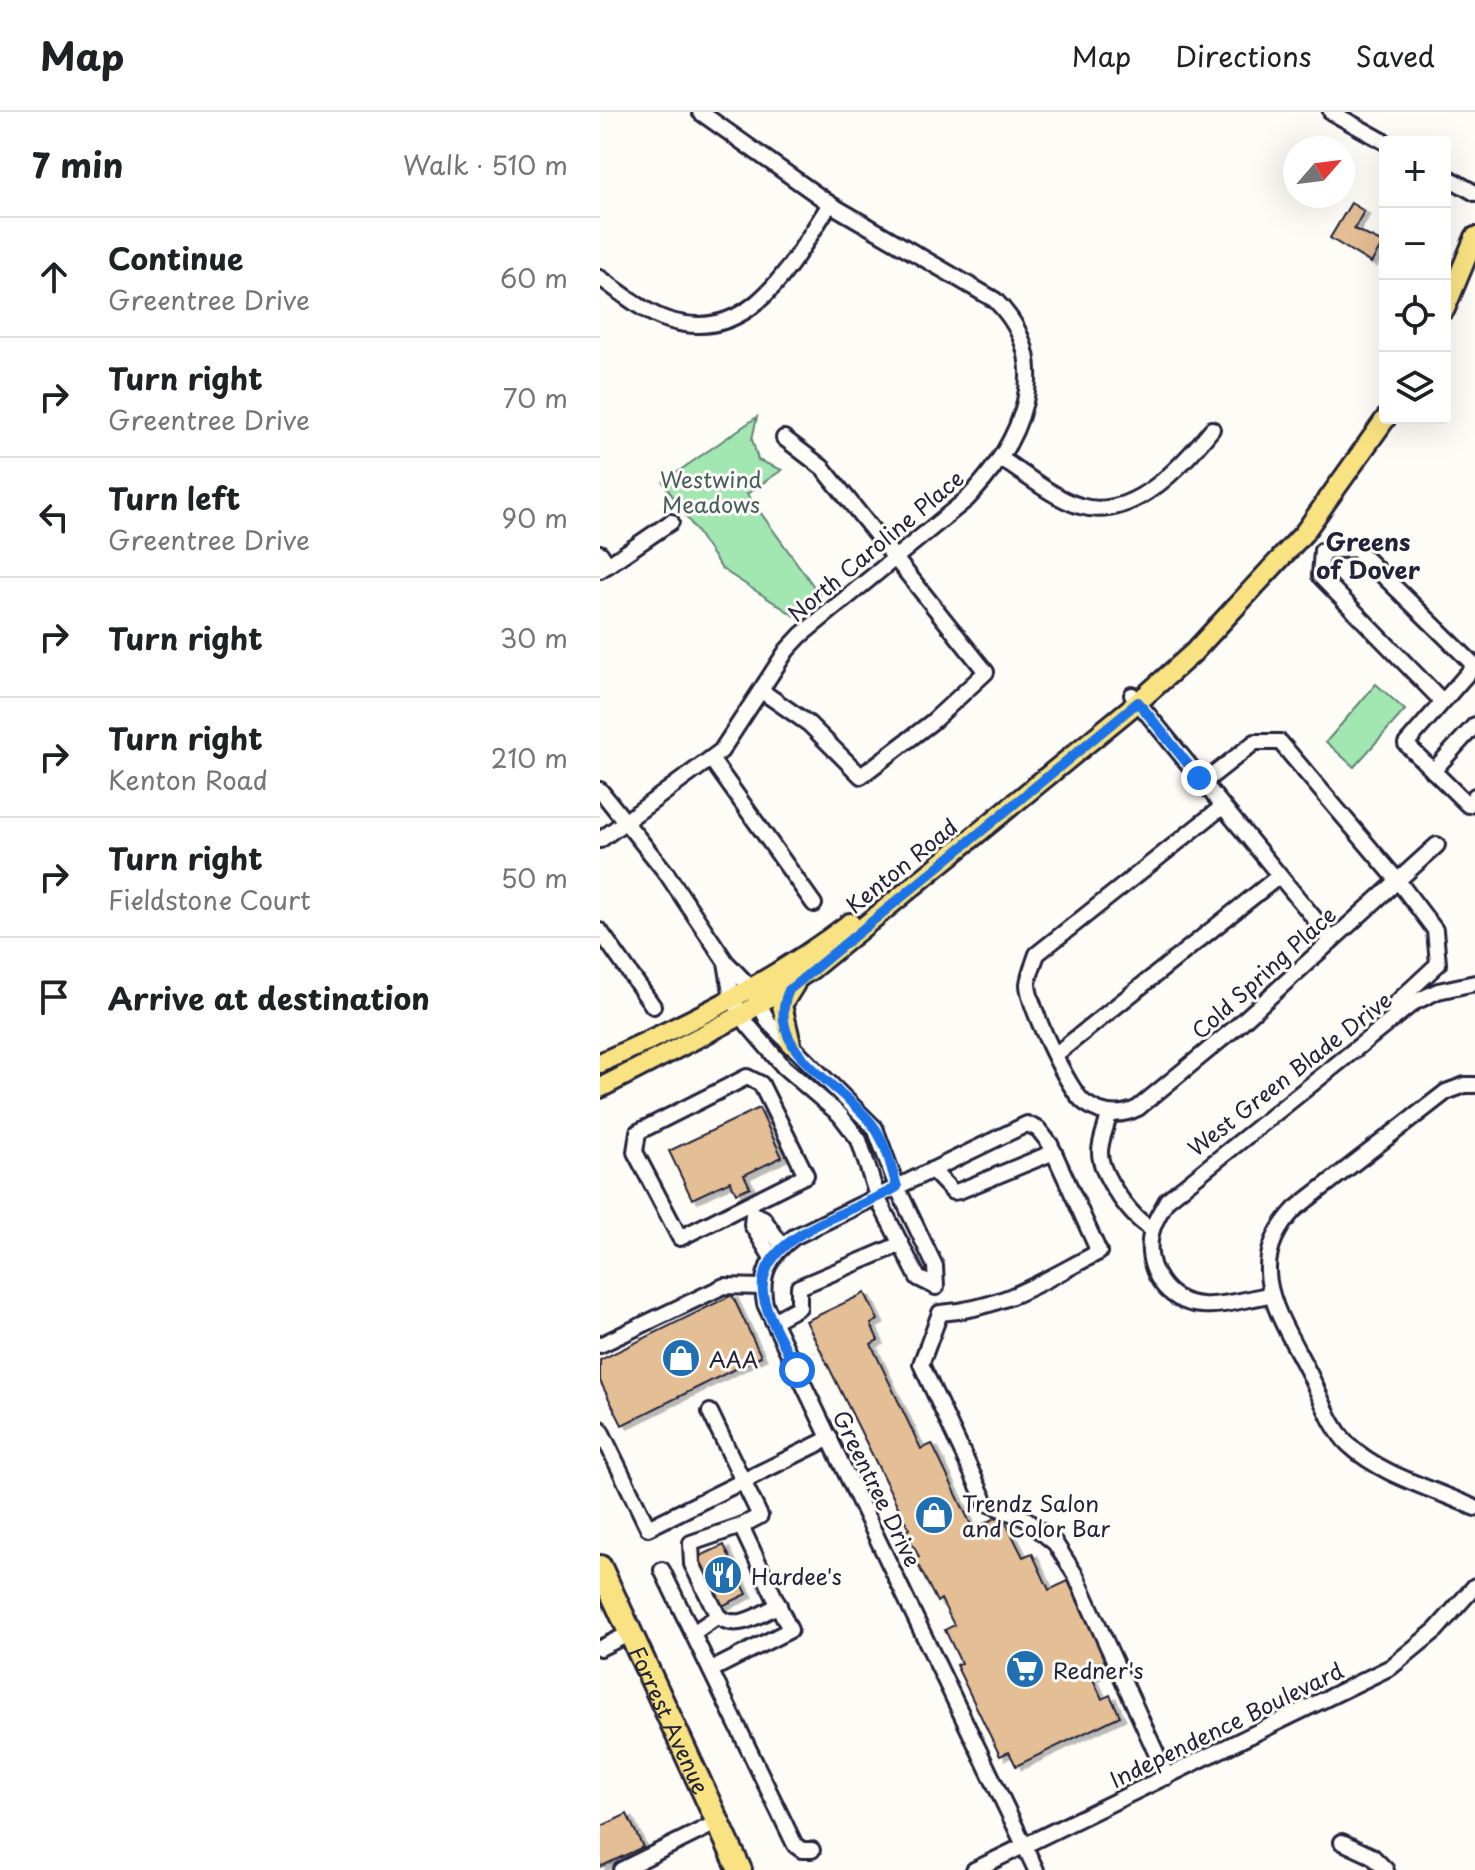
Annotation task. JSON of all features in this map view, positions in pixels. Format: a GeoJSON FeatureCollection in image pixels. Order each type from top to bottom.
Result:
{"type":"FeatureCollection","features":[{"type":"Feature","properties":{"kind":"highway","name":"Forrest Avenue"},"geometry":{"type":"LineString","coordinates":[[600,1567],[740,1870]]}},
{"type":"Feature","properties":{"kind":"main road"},"geometry":{"type":"LineString","coordinates":[[1451,295],[1475,237]]}},
{"type":"Feature","properties":{"kind":"main road","name":"Kenton Road"},"geometry":{"type":"LineString","coordinates":[[600,1063],[732,998],[755,996],[812,969],[1204,638],[1304,533],[1382,424]]}},
{"type":"Feature","properties":{"kind":"main road","name":"Kenton Road"},"geometry":{"type":"LineString","coordinates":[[600,1088],[742,1015],[755,996],[1135,699]]}},
{"type":"Feature","properties":{"kind":"main road"},"geometry":{"type":"LineString","coordinates":[[791,1044],[782,1005],[789,990],[812,969]]}},
{"type":"Feature","properties":{"kind":"street","name":"North Caroline Place"},"geometry":{"type":"LineString","coordinates":[[600,840],[721,751],[763,692],[787,650],[801,635],[967,499],[988,478],[1000,458],[1029,388],[1029,356],[1023,335],[1011,316],[995,300],[830,204],[700,112]]}},
{"type":"Feature","properties":{"kind":"street"},"geometry":{"type":"LineString","coordinates":[[1331,112],[1379,139]]}},
{"type":"Feature","properties":{"kind":"street"},"geometry":{"type":"LineString","coordinates":[[1451,179],[1475,193]]}},
{"type":"Feature","properties":{"kind":"street"},"geometry":{"type":"LineString","coordinates":[[600,278],[653,314],[670,321],[720,322],[763,301],[830,204]]}},
{"type":"Feature","properties":{"kind":"street"},"geometry":{"type":"LineString","coordinates":[[1000,458],[1078,506],[1103,509],[1156,486],[1185,461],[1212,429]]}},
{"type":"Feature","properties":{"kind":"street"},"geometry":{"type":"LineString","coordinates":[[763,692],[809,724],[861,776],[932,722],[986,672],[823,468],[784,438]]}},
{"type":"Feature","properties":{"kind":"street"},"geometry":{"type":"LineString","coordinates":[[603,563],[671,522]]}},
{"type":"Feature","properties":{"kind":"street"},"geometry":{"type":"LineString","coordinates":[[1304,533],[1322,551],[1356,549],[1475,665],[1441,700],[1406,744],[1468,805],[1475,796]]}},
{"type":"Feature","properties":{"kind":"street"},"geometry":{"type":"LineString","coordinates":[[1322,551],[1320,576],[1441,700]]}},
{"type":"Feature","properties":{"kind":"street"},"geometry":{"type":"LineString","coordinates":[[1135,699],[1332,940]]}},
{"type":"Feature","properties":{"kind":"street"},"geometry":{"type":"LineString","coordinates":[[1433,771],[1475,725]]}},
{"type":"Feature","properties":{"kind":"street"},"geometry":{"type":"LineString","coordinates":[[1203,783],[1255,742],[1280,742],[1398,881],[1435,930],[1438,964],[1395,1004],[1396,1016]]}},
{"type":"Feature","properties":{"kind":"street"},"geometry":{"type":"LineString","coordinates":[[711,759],[814,904]]}},
{"type":"Feature","properties":{"kind":"street"},"geometry":{"type":"LineString","coordinates":[[600,790],[667,874],[726,962],[755,996],[769,1023],[875,1128],[897,1187],[935,1266],[940,1313],[921,1364],[986,1503],[1026,1519],[1055,1543],[1076,1576],[1167,1777]]}},
{"type":"Feature","properties":{"kind":"street"},"geometry":{"type":"LineString","coordinates":[[1222,807],[1037,954],[1028,984],[1055,1055],[1083,1102],[1109,1114],[1100,1151],[1104,1167],[1131,1214],[1152,1229],[1153,1267],[1164,1290],[1172,1297],[1201,1306],[1270,1295]]}},
{"type":"Feature","properties":{"kind":"street","name":"Cold Spring Place"},"geometry":{"type":"LineString","coordinates":[[1109,1114],[1125,1114],[1138,1108],[1235,1028],[1437,845]]}},
{"type":"Feature","properties":{"kind":"street"},"geometry":{"type":"LineString","coordinates":[[1055,1055],[1279,876]]}},
{"type":"Feature","properties":{"kind":"street"},"geometry":{"type":"LineString","coordinates":[[600,931],[653,1006]]}},
{"type":"Feature","properties":{"kind":"street"},"geometry":{"type":"LineString","coordinates":[[726,962],[732,998],[742,1015],[759,1040],[784,1067],[830,1104],[850,1127],[864,1153],[878,1199],[918,1278],[936,1287]]}},
{"type":"Feature","properties":{"kind":"street","name":"West Green Blade Drive"},"geometry":{"type":"LineString","coordinates":[[1152,1229],[1167,1200],[1187,1182],[1396,1016],[1438,991],[1475,983]]}},
{"type":"Feature","properties":{"kind":"street"},"geometry":{"type":"LineString","coordinates":[[747,1077],[761,1084],[806,1175],[750,1209],[680,1238],[635,1152],[638,1132],[747,1077]]}},
{"type":"Feature","properties":{"kind":"street"},"geometry":{"type":"LineString","coordinates":[[1475,1085],[1446,1092],[1295,1209],[1275,1231],[1268,1258],[1270,1295],[1332,1419],[1348,1444],[1382,1467],[1475,1508]]}},
{"type":"Feature","properties":{"kind":"street"},"geometry":{"type":"LineString","coordinates":[[600,1345],[724,1286],[762,1287],[777,1252],[897,1187],[1027,1124],[1038,1129],[1054,1152],[1099,1252],[1000,1303],[976,1311],[940,1313]]}},
{"type":"Feature","properties":{"kind":"street"},"geometry":{"type":"LineString","coordinates":[[932,1170],[953,1192],[1054,1152]]}},
{"type":"Feature","properties":{"kind":"street"},"geometry":{"type":"LineString","coordinates":[[750,1209],[752,1225],[777,1252]]}},
{"type":"Feature","properties":{"kind":"street"},"geometry":{"type":"LineString","coordinates":[[773,1321],[799,1307],[799,1287],[901,1244]]}},
{"type":"Feature","properties":{"kind":"street","name":"Greentree Drive"},"geometry":{"type":"LineString","coordinates":[[762,1287],[773,1321],[1036,1870]]}},
{"type":"Feature","properties":{"kind":"street"},"geometry":{"type":"LineString","coordinates":[[710,1412],[760,1516],[691,1543],[692,1564],[718,1616],[726,1622],[742,1623],[779,1605]]}},
{"type":"Feature","properties":{"kind":"street"},"geometry":{"type":"LineString","coordinates":[[600,1429],[648,1528],[830,1438]]}},
{"type":"Feature","properties":{"kind":"street"},"geometry":{"type":"LineString","coordinates":[[711,1670],[790,1630],[741,1526]]}},
{"type":"Feature","properties":{"kind":"street"},"geometry":{"type":"LineString","coordinates":[[662,1570],[795,1845],[802,1850],[812,1850]]}},
{"type":"Feature","properties":{"kind":"street","name":"Independence Boulevard"},"geometry":{"type":"LineString","coordinates":[[974,1870],[1391,1667],[1436,1630],[1475,1586]]}},
{"type":"Feature","properties":{"kind":"street"},"geometry":{"type":"LineString","coordinates":[[693,1633],[718,1616]]}},
{"type":"Feature","properties":{"kind":"street"},"geometry":{"type":"LineString","coordinates":[[600,1648],[631,1633]]}},
{"type":"Feature","properties":{"kind":"street"},"geometry":{"type":"LineString","coordinates":[[621,1870],[718,1822]]}},
{"type":"Feature","properties":{"kind":"street"},"geometry":{"type":"LineString","coordinates":[[1342,1842],[1372,1856],[1386,1870]]}},
{"type":"Feature","properties":{"kind":"green space","name":"Westwind Meadows"},"geometry":{"type":"Polygon","coordinates":[[[757,417],[752,439],[758,460],[782,470],[747,494],[820,595],[795,616],[722,569],[663,482],[757,417]]]}},
{"type":"Feature","properties":{"kind":"green space"},"geometry":{"type":"Polygon","coordinates":[[[1376,684],[1405,710],[1354,767],[1326,742],[1376,684]]]}},
{"type":"Feature","properties":{"kind":"building"},"geometry":{"type":"Polygon","coordinates":[[[1355,205],[1364,211],[1354,229],[1379,241],[1379,250],[1371,263],[1330,238],[1348,208],[1355,205]]]}},
{"type":"Feature","properties":{"kind":"building"},"geometry":{"type":"Polygon","coordinates":[[[759,1108],[782,1157],[744,1175],[750,1187],[736,1193],[730,1181],[692,1199],[669,1151],[759,1108]]]}},
{"type":"Feature","properties":{"kind":"building"},"geometry":{"type":"Polygon","coordinates":[[[865,1293],[878,1320],[871,1324],[878,1340],[871,1344],[921,1449],[932,1444],[973,1529],[1002,1515],[1023,1557],[1032,1553],[1049,1590],[1068,1581],[1110,1669],[1092,1677],[1102,1699],[1110,1695],[1120,1716],[1016,1766],[1009,1752],[1000,1756],[956,1665],[961,1663],[945,1630],[954,1625],[941,1599],[937,1602],[915,1559],[919,1557],[906,1531],[909,1529],[806,1321],[865,1293]]]}},
{"type":"Feature","properties":{"kind":"building","name":"AAA"},"geometry":{"type":"Polygon","coordinates":[[[732,1295],[761,1356],[622,1425],[600,1381],[600,1360],[732,1295]]]}},
{"type":"Feature","properties":{"kind":"building","name":"Hardee's"},"geometry":{"type":"Polygon","coordinates":[[[724,1545],[747,1594],[722,1606],[698,1557],[724,1545]]]}},
{"type":"Feature","properties":{"kind":"building"},"geometry":{"type":"Polygon","coordinates":[[[627,1814],[643,1847],[600,1867],[600,1827],[627,1814]]]}},
{"type":"Feature","properties":{"kind":"place","name":"AAA"},"geometry":{"type":"Point","coordinates":[681,1358]}},
{"type":"Feature","properties":{"kind":"place","name":"Trendz Salon and Color Bar"},"geometry":{"type":"Point","coordinates":[934,1515]}},
{"type":"Feature","properties":{"kind":"place","name":"Hardee's"},"geometry":{"type":"Point","coordinates":[723,1575]}},
{"type":"Feature","properties":{"kind":"place","name":"Redner's"},"geometry":{"type":"Point","coordinates":[1025,1669]}},
{"type":"Feature","properties":{"kind":"district","name":"Greens of Dover"},"geometry":{"type":"Point","coordinates":[1368,555]}},
{"type":"Feature","properties":{"kind":"route"},"geometry":{"type":"LineString","coordinates":[[797,1370],[765,1304],[762,1287],[765,1271],[773,1256],[794,1237],[878,1199],[897,1187],[884,1145],[875,1128],[791,1044],[782,1005],[789,990],[1138,702],[1199,778]]}}]}
